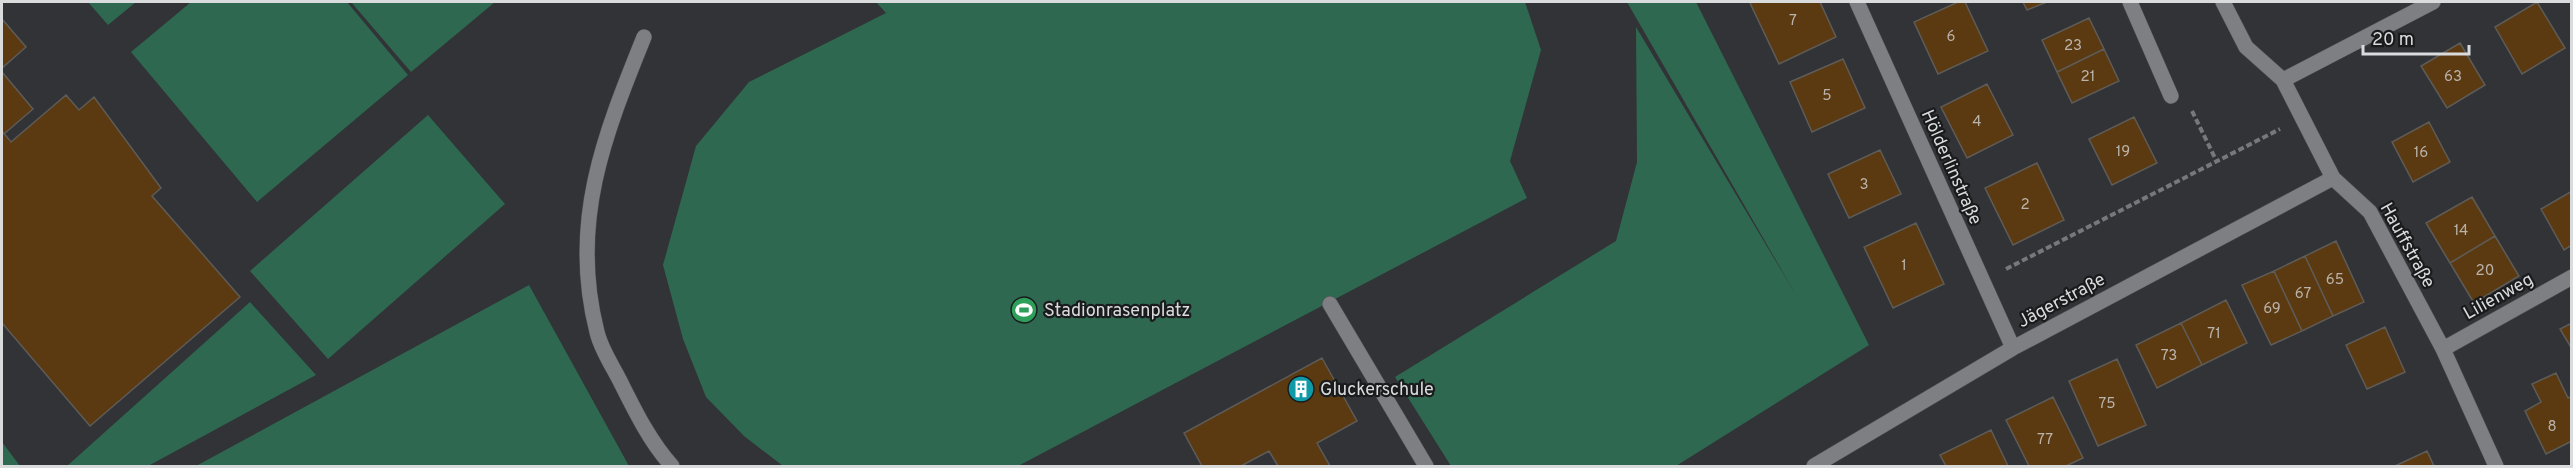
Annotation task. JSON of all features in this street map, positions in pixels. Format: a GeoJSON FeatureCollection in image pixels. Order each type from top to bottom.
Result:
{"type":"FeatureCollection","features":[{"type":"Feature","properties":{"kind":"street","name":"Hölderlinstraße"},"geometry":{"type":"LineString","coordinates":[[1857,2],[2013,348]]}},
{"type":"Feature","properties":{"kind":"street"},"geometry":{"type":"LineString","coordinates":[[2130,2],[2171,96]]}},
{"type":"Feature","properties":{"kind":"street","name":"Hauffstraße"},"geometry":{"type":"LineString","coordinates":[[2223,2],[2246,47],[2283,80],[2333,178],[2370,212],[2443,349],[2496,466]]}},
{"type":"Feature","properties":{"kind":"street"},"geometry":{"type":"LineString","coordinates":[[2283,80],[2433,2]]}},
{"type":"Feature","properties":{"kind":"street"},"geometry":{"type":"LineString","coordinates":[[644,37],[611,118],[589,201],[586,266],[597,334],[633,407],[663,457],[672,466]]}},
{"type":"Feature","properties":{"kind":"street","name":"Jägerstraße"},"geometry":{"type":"LineString","coordinates":[[1814,466],[2013,348],[2333,178]]}},
{"type":"Feature","properties":{"kind":"street","name":"Lilienweg"},"geometry":{"type":"LineString","coordinates":[[2443,349],[2571,277]]}},
{"type":"Feature","properties":{"kind":"street"},"geometry":{"type":"LineString","coordinates":[[1330,304],[1425,466]]}},
{"type":"Feature","properties":{"kind":"path"},"geometry":{"type":"LineString","coordinates":[[2171,96],[2183,92],[2217,162]]}},
{"type":"Feature","properties":{"kind":"path"},"geometry":{"type":"LineString","coordinates":[[1982,281],[2302,117]]}},
{"type":"Feature","properties":{"kind":"green space"},"geometry":{"type":"Polygon","coordinates":[[[88,2],[136,2],[108,25],[88,2]]]}},
{"type":"Feature","properties":{"kind":"green space"},"geometry":{"type":"Polygon","coordinates":[[[191,2],[347,2],[408,75],[257,202],[131,52],[191,2]]]}},
{"type":"Feature","properties":{"kind":"green space"},"geometry":{"type":"Polygon","coordinates":[[[351,2],[495,2],[411,72],[351,2]]]}},
{"type":"Feature","properties":{"kind":"green space"},"geometry":{"type":"Polygon","coordinates":[[[876,2],[1525,2],[1541,50],[1510,161],[1527,198],[1018,466],[783,466],[744,436],[706,397],[683,339],[663,265],[696,146],[749,82],[886,13],[876,2]]]}},
{"type":"Feature","properties":{"kind":"green space"},"geometry":{"type":"Polygon","coordinates":[[[1627,2],[1696,2],[1869,345],[1676,466],[1451,466],[1395,377],[1616,241],[1637,162],[1636,27],[1796,295],[1627,2]]]}},
{"type":"Feature","properties":{"kind":"green space"},"geometry":{"type":"Polygon","coordinates":[[[428,115],[505,204],[328,359],[250,271],[428,115]]]}},
{"type":"Feature","properties":{"kind":"green space"},"geometry":{"type":"Polygon","coordinates":[[[529,285],[629,466],[196,466],[529,285]]]}},
{"type":"Feature","properties":{"kind":"green space"},"geometry":{"type":"Polygon","coordinates":[[[250,302],[316,375],[148,466],[67,466],[250,302]]]}},
{"type":"Feature","properties":{"kind":"green space"},"geometry":{"type":"Polygon","coordinates":[[[2,442],[20,466],[2,466],[2,442]]]}},
{"type":"Feature","properties":{"kind":"building"},"geometry":{"type":"Polygon","coordinates":[[[1820,2],[1836,37],[1779,64],[1750,3],[1820,2]]]}},
{"type":"Feature","properties":{"kind":"building"},"geometry":{"type":"Polygon","coordinates":[[[1958,2],[1965,2],[1988,51],[1938,74],[1914,22],[1958,2]]]}},
{"type":"Feature","properties":{"kind":"building"},"geometry":{"type":"Polygon","coordinates":[[[2023,2],[2047,2],[2027,10],[2023,2]]]}},
{"type":"Feature","properties":{"kind":"building"},"geometry":{"type":"Polygon","coordinates":[[[2537,2],[2565,48],[2522,74],[2495,27],[2537,2]]]}},
{"type":"Feature","properties":{"kind":"building"},"geometry":{"type":"Polygon","coordinates":[[[2089,18],[2104,49],[2057,72],[2042,40],[2089,18]]]}},
{"type":"Feature","properties":{"kind":"building"},"geometry":{"type":"Polygon","coordinates":[[[2,19],[26,47],[2,68],[2,19]]]}},
{"type":"Feature","properties":{"kind":"building"},"geometry":{"type":"Polygon","coordinates":[[[2460,43],[2485,85],[2447,108],[2421,66],[2460,43]]]}},
{"type":"Feature","properties":{"kind":"building"},"geometry":{"type":"Polygon","coordinates":[[[2104,49],[2119,81],[2072,103],[2057,72],[2104,49]]]}},
{"type":"Feature","properties":{"kind":"building"},"geometry":{"type":"Polygon","coordinates":[[[1843,59],[1865,108],[1812,132],[1790,82],[1843,59]]]}},
{"type":"Feature","properties":{"kind":"building"},"geometry":{"type":"Polygon","coordinates":[[[2,72],[33,109],[4,134],[2,131],[2,72]]]}},
{"type":"Feature","properties":{"kind":"building"},"geometry":{"type":"Polygon","coordinates":[[[1987,84],[2013,135],[1967,158],[1941,107],[1987,84]]]}},
{"type":"Feature","properties":{"kind":"building"},"geometry":{"type":"Polygon","coordinates":[[[66,95],[79,110],[94,97],[161,188],[152,196],[240,297],[90,426],[2,323],[2,131],[11,142],[66,95]]]}},
{"type":"Feature","properties":{"kind":"building"},"geometry":{"type":"Polygon","coordinates":[[[2134,117],[2157,163],[2112,185],[2089,139],[2134,117]]]}},
{"type":"Feature","properties":{"kind":"building"},"geometry":{"type":"Polygon","coordinates":[[[2429,122],[2450,162],[2413,182],[2392,142],[2429,122]]]}},
{"type":"Feature","properties":{"kind":"building"},"geometry":{"type":"Polygon","coordinates":[[[1880,150],[1901,194],[1849,218],[1828,174],[1880,150]]]}},
{"type":"Feature","properties":{"kind":"building"},"geometry":{"type":"Polygon","coordinates":[[[2037,163],[2064,220],[2013,245],[1985,188],[2037,163]]]}},
{"type":"Feature","properties":{"kind":"building"},"geometry":{"type":"Polygon","coordinates":[[[2572,191],[2572,245],[2564,250],[2541,209],[2572,191]]]}},
{"type":"Feature","properties":{"kind":"building"},"geometry":{"type":"Polygon","coordinates":[[[2472,197],[2495,236],[2450,263],[2426,223],[2472,197]]]}},
{"type":"Feature","properties":{"kind":"building"},"geometry":{"type":"Polygon","coordinates":[[[1916,223],[1944,284],[1893,308],[1864,247],[1916,223]]]}},
{"type":"Feature","properties":{"kind":"building"},"geometry":{"type":"Polygon","coordinates":[[[2495,236],[2519,276],[2474,303],[2450,263],[2495,236]]]}},
{"type":"Feature","properties":{"kind":"building"},"geometry":{"type":"Polygon","coordinates":[[[2336,241],[2364,302],[2333,316],[2305,256],[2336,241]]]}},
{"type":"Feature","properties":{"kind":"building"},"geometry":{"type":"Polygon","coordinates":[[[2305,256],[2333,316],[2302,331],[2274,271],[2305,256]]]}},
{"type":"Feature","properties":{"kind":"building"},"geometry":{"type":"Polygon","coordinates":[[[2274,271],[2302,331],[2271,345],[2242,285],[2274,271]]]}},
{"type":"Feature","properties":{"kind":"building"},"geometry":{"type":"Polygon","coordinates":[[[2226,300],[2247,343],[2202,365],[2181,323],[2226,300]]]}},
{"type":"Feature","properties":{"kind":"building"},"geometry":{"type":"Polygon","coordinates":[[[2181,323],[2202,365],[2157,388],[2136,345],[2181,323]]]}},
{"type":"Feature","properties":{"kind":"building"},"geometry":{"type":"Polygon","coordinates":[[[2572,323],[2572,349],[2560,329],[2572,323]]]}},
{"type":"Feature","properties":{"kind":"building"},"geometry":{"type":"Polygon","coordinates":[[[2385,327],[2405,372],[2367,389],[2346,345],[2385,327]]]}},
{"type":"Feature","properties":{"kind":"building","name":"Gluckerschule"},"geometry":{"type":"Polygon","coordinates":[[[1322,358],[1357,421],[1317,443],[1330,466],[1278,466],[1269,451],[1241,466],[1202,466],[1184,433],[1322,358]]]}},
{"type":"Feature","properties":{"kind":"building"},"geometry":{"type":"Polygon","coordinates":[[[2117,359],[2146,425],[2098,446],[2069,381],[2117,359]]]}},
{"type":"Feature","properties":{"kind":"building"},"geometry":{"type":"Polygon","coordinates":[[[2556,373],[2568,398],[2572,396],[2572,441],[2546,454],[2525,411],[2541,402],[2532,384],[2556,373]]]}},
{"type":"Feature","properties":{"kind":"building"},"geometry":{"type":"Polygon","coordinates":[[[2053,397],[2083,458],[2066,466],[2029,466],[2006,420],[2053,397]]]}},
{"type":"Feature","properties":{"kind":"building"},"geometry":{"type":"Polygon","coordinates":[[[1991,430],[2008,466],[1946,466],[1940,455],[1991,430]]]}},
{"type":"Feature","properties":{"kind":"building"},"geometry":{"type":"Polygon","coordinates":[[[2427,451],[2434,466],[2395,466],[2427,451]]]}},
{"type":"Feature","properties":{"kind":"place","name":"Stadionrasenplatz"},"geometry":{"type":"Point","coordinates":[1024,310]}},
{"type":"Feature","properties":{"kind":"place","name":"Gluckerschule"},"geometry":{"type":"Point","coordinates":[1301,389]}}]}
